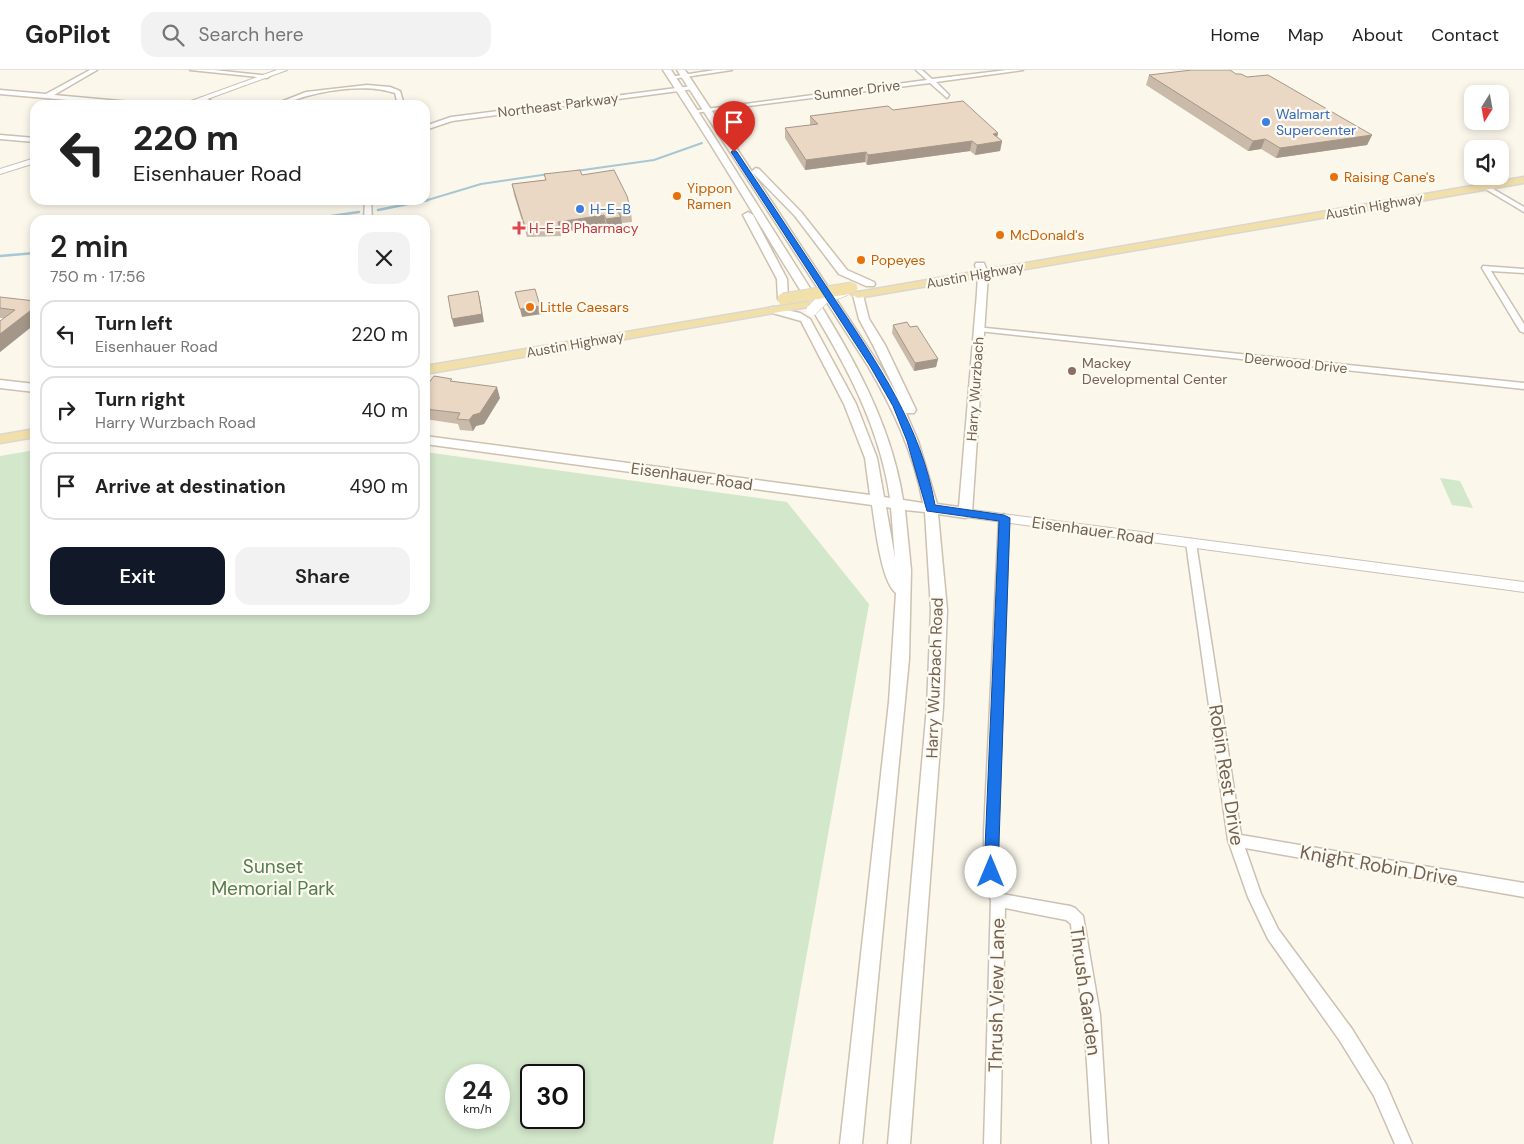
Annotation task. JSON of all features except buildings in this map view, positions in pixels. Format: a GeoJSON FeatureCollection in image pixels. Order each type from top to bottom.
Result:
{"type":"FeatureCollection","features":[{"type":"Feature","properties":{"kind":"main road","name":"Harry Wurzbach Road"},"geometry":{"type":"LineString","coordinates":[[682,73],[874,366],[897,406],[912,441],[927,488],[931,508],[939,610],[935,707],[899,1144]]}},
{"type":"Feature","properties":{"kind":"main road","name":"Harry Wurzbach Road"},"geometry":{"type":"LineString","coordinates":[[669,74],[736,178],[839,344],[853,370],[884,447],[897,504],[903,598],[898,696],[851,1144]]}},
{"type":"Feature","properties":{"kind":"main road"},"geometry":{"type":"LineString","coordinates":[[734,152],[746,160],[798,214],[843,272],[870,284]]}},
{"type":"Feature","properties":{"kind":"main road"},"geometry":{"type":"LineString","coordinates":[[724,159],[733,160],[744,178],[758,188]]}},
{"type":"Feature","properties":{"kind":"main road"},"geometry":{"type":"LineString","coordinates":[[1509,174],[1524,172]]}},
{"type":"Feature","properties":{"kind":"main road"},"geometry":{"type":"LineString","coordinates":[[736,178],[738,195],[782,279],[783,300]]}},
{"type":"Feature","properties":{"kind":"main road","name":"Austin Highway"},"geometry":{"type":"LineString","coordinates":[[430,369],[681,326],[693,319],[741,306],[852,293],[1524,180]]}},
{"type":"Feature","properties":{"kind":"main road","name":"Austin Highway"},"geometry":{"type":"LineString","coordinates":[[982,270],[1464,182]]}},
{"type":"Feature","properties":{"kind":"main road","name":"Harry Wurzbach"},"geometry":{"type":"LineString","coordinates":[[965,513],[982,270]]}},
{"type":"Feature","properties":{"kind":"main road"},"geometry":{"type":"LineString","coordinates":[[805,319],[843,272]]}},
{"type":"Feature","properties":{"kind":"main road"},"geometry":{"type":"LineString","coordinates":[[782,279],[802,290],[841,305],[864,319]]}},
{"type":"Feature","properties":{"kind":"main road","name":"Austin Highway"},"geometry":{"type":"LineString","coordinates":[[852,293],[870,284],[895,285]]}},
{"type":"Feature","properties":{"kind":"main road"},"geometry":{"type":"LineString","coordinates":[[852,293],[913,417],[912,441]]}},
{"type":"Feature","properties":{"kind":"main road","name":"Austin Highway"},"geometry":{"type":"LineString","coordinates":[[430,359],[693,319],[773,310],[821,297]]}},
{"type":"Feature","properties":{"kind":"main road"},"geometry":{"type":"LineString","coordinates":[[681,326],[684,319],[733,310],[741,306]]}},
{"type":"Feature","properties":{"kind":"main road"},"geometry":{"type":"LineString","coordinates":[[773,310],[805,319],[834,371],[857,420],[871,458],[877,501],[890,566],[903,598]]}},
{"type":"Feature","properties":{"kind":"main road"},"geometry":{"type":"LineString","coordinates":[[0,384],[30,387]]}},
{"type":"Feature","properties":{"kind":"main road"},"geometry":{"type":"LineString","coordinates":[[0,439],[30,434]]}},
{"type":"Feature","properties":{"kind":"main road","name":"Eisenhauer Road"},"geometry":{"type":"LineString","coordinates":[[430,441],[965,513]]}},
{"type":"Feature","properties":{"kind":"street"},"geometry":{"type":"LineString","coordinates":[[48,96],[94,70]]}},
{"type":"Feature","properties":{"kind":"street"},"geometry":{"type":"LineString","coordinates":[[193,70],[267,76]]}},
{"type":"Feature","properties":{"kind":"street"},"geometry":{"type":"LineString","coordinates":[[197,100],[284,70]]}},
{"type":"Feature","properties":{"kind":"street"},"geometry":{"type":"LineString","coordinates":[[669,74],[729,70]]}},
{"type":"Feature","properties":{"kind":"street"},"geometry":{"type":"LineString","coordinates":[[920,70],[947,96]]}},
{"type":"Feature","properties":{"kind":"street","name":"Sumner Drive"},"geometry":{"type":"LineString","coordinates":[[694,111],[1020,70]]}},
{"type":"Feature","properties":{"kind":"street"},"geometry":{"type":"LineString","coordinates":[[291,100],[311,93],[380,86],[392,88],[398,92],[400,100]]}},
{"type":"Feature","properties":{"kind":"street","name":"Northeast Parkway"},"geometry":{"type":"LineString","coordinates":[[430,125],[476,115],[692,88]]}},
{"type":"Feature","properties":{"kind":"street"},"geometry":{"type":"LineString","coordinates":[[0,92],[90,100]]}},
{"type":"Feature","properties":{"kind":"street"},"geometry":{"type":"LineString","coordinates":[[202,98],[206,100]]}},
{"type":"Feature","properties":{"kind":"street"},"geometry":{"type":"LineString","coordinates":[[0,137],[30,140]]}},
{"type":"Feature","properties":{"kind":"street"},"geometry":{"type":"LineString","coordinates":[[0,172],[30,162]]}},
{"type":"Feature","properties":{"kind":"street"},"geometry":{"type":"LineString","coordinates":[[1483,185],[1524,210]]}},
{"type":"Feature","properties":{"kind":"street"},"geometry":{"type":"LineString","coordinates":[[1524,271],[1486,268],[1524,331]]}},
{"type":"Feature","properties":{"kind":"street","name":"Deerwood Drive"},"geometry":{"type":"LineString","coordinates":[[979,329],[1524,386]]}},
{"type":"Feature","properties":{"kind":"street","name":"Eisenhauer Road"},"geometry":{"type":"LineString","coordinates":[[965,513],[1524,587]]}},
{"type":"Feature","properties":{"kind":"street","name":"Thrush View Lane"},"geometry":{"type":"LineString","coordinates":[[992,1144],[998,900],[991,885],[991,834],[1004,518]]}},
{"type":"Feature","properties":{"kind":"street","name":"Robin Rest Drive"},"geometry":{"type":"LineString","coordinates":[[1191,543],[1235,840],[1263,917],[1273,934],[1346,1035],[1380,1090],[1404,1144]]}},
{"type":"Feature","properties":{"kind":"street","name":"Knight Robin Drive"},"geometry":{"type":"LineString","coordinates":[[1235,840],[1524,890]]}},
{"type":"Feature","properties":{"kind":"street","name":"Thrush Garden"},"geometry":{"type":"LineString","coordinates":[[998,900],[1070,913],[1078,921],[1081,955],[1092,1015],[1100,1144]]}},
{"type":"Feature","properties":{"kind":"green space","name":"Sunset Memorial Park"},"geometry":{"type":"Polygon","coordinates":[[[30,451],[30,615],[430,615],[430,453],[787,502],[869,604],[773,1144],[0,1144],[0,456],[30,451]]]}},
{"type":"Feature","properties":{"kind":"green space"},"geometry":{"type":"Polygon","coordinates":[[[1440,478],[1460,481],[1473,508],[1452,505],[1440,478]]]}},
{"type":"Feature","properties":{"kind":"waterway"},"geometry":{"type":"LineString","coordinates":[[735,139],[743,138]]}},
{"type":"Feature","properties":{"kind":"waterway"},"geometry":{"type":"LineString","coordinates":[[576,171],[654,160],[702,143]]}},
{"type":"Feature","properties":{"kind":"waterway"},"geometry":{"type":"LineString","coordinates":[[430,199],[481,184],[549,174]]}},
{"type":"Feature","properties":{"kind":"waterway"},"geometry":{"type":"LineString","coordinates":[[378,210],[403,205]]}},
{"type":"Feature","properties":{"kind":"waterway"},"geometry":{"type":"LineString","coordinates":[[338,215],[359,212]]}},
{"type":"Feature","properties":{"kind":"waterway"},"geometry":{"type":"LineString","coordinates":[[0,256],[30,253]]}},
{"type":"Feature","properties":{"kind":"place","name":"Walmart Supercenter"},"geometry":{"type":"Point","coordinates":[1266,122]}},
{"type":"Feature","properties":{"kind":"place","name":"Raising Cane's"},"geometry":{"type":"Point","coordinates":[1334,177]}},
{"type":"Feature","properties":{"kind":"place","name":"Yippon Ramen"},"geometry":{"type":"Point","coordinates":[677,196]}},
{"type":"Feature","properties":{"kind":"place","name":"H-E-B"},"geometry":{"type":"Point","coordinates":[580,209]}},
{"type":"Feature","properties":{"kind":"place","name":"H-E-B Pharmacy"},"geometry":{"type":"Point","coordinates":[519,228]}},
{"type":"Feature","properties":{"kind":"place","name":"McDonald's"},"geometry":{"type":"Point","coordinates":[1000,235]}},
{"type":"Feature","properties":{"kind":"place","name":"Popeyes"},"geometry":{"type":"Point","coordinates":[861,260]}},
{"type":"Feature","properties":{"kind":"place","name":"Little Caesars"},"geometry":{"type":"Point","coordinates":[530,307]}},
{"type":"Feature","properties":{"kind":"place","name":"Mackey Developmental Center"},"geometry":{"type":"Point","coordinates":[1072,371]}},
{"type":"Feature","properties":{"kind":"route"},"geometry":{"type":"LineString","coordinates":[[734,152],[874,366],[897,406],[912,441],[927,488],[931,508],[1004,518],[991,872]]}}]}
